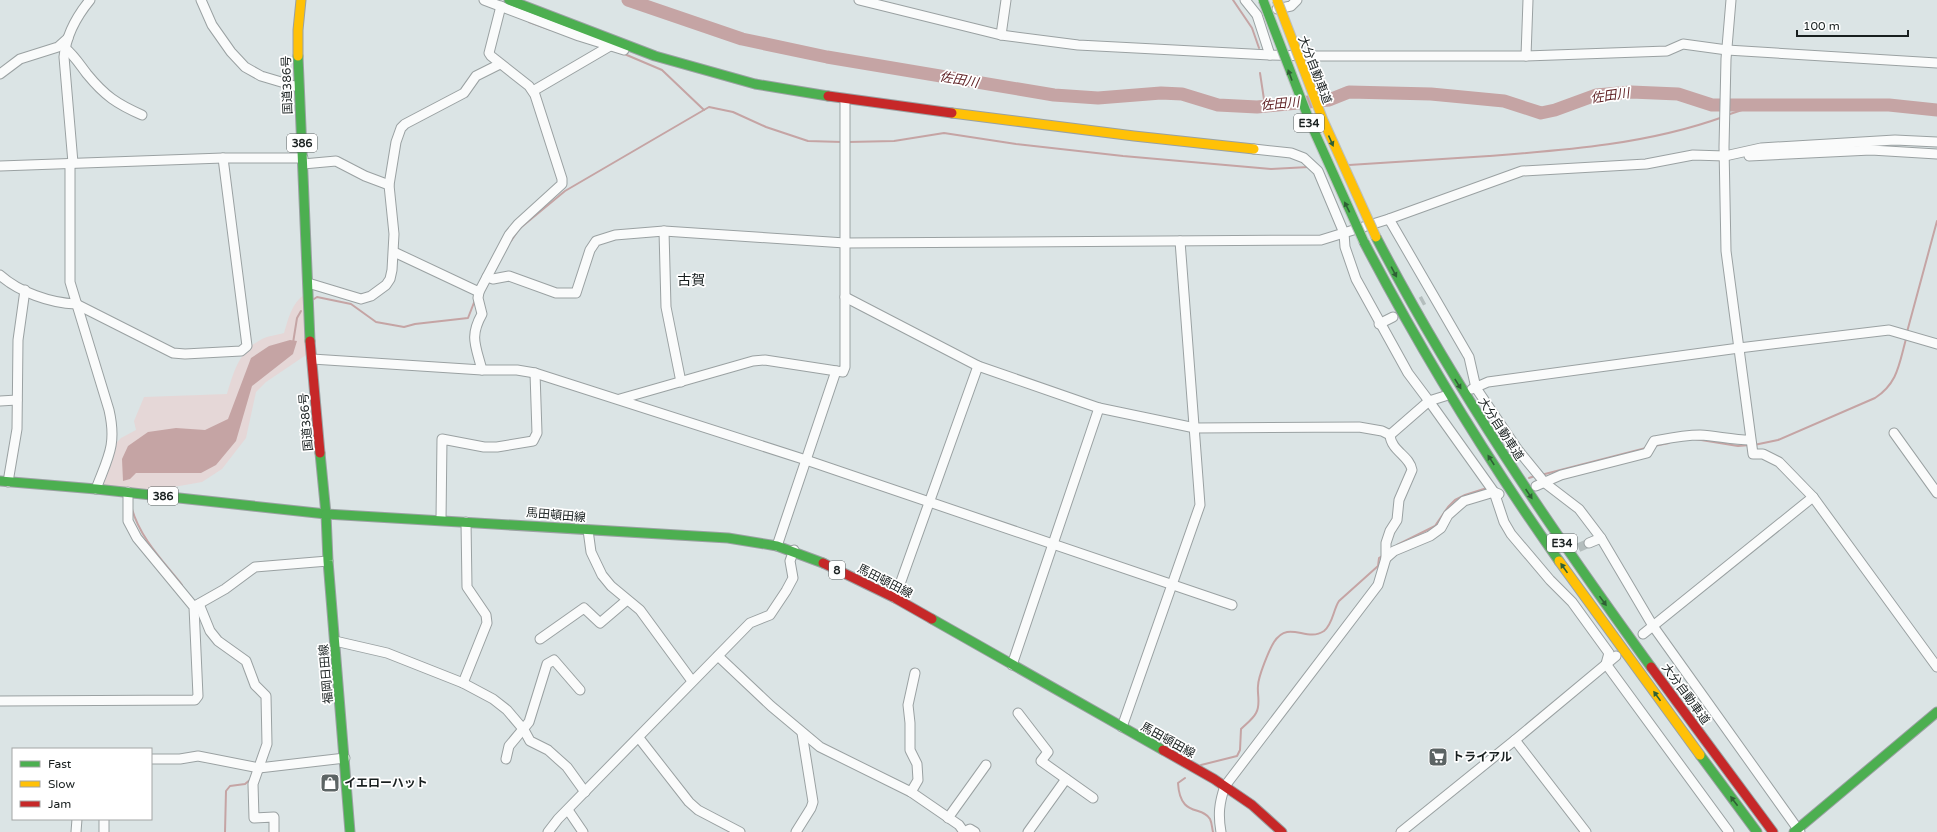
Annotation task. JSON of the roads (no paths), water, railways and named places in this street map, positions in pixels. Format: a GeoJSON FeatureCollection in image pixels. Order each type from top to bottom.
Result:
{"type":"FeatureCollection","features":[{"type":"Feature","properties":{"kind":"main road","name":"国道386号"},"geometry":{"type":"LineString","coordinates":[[301,0],[298,30],[298,87],[303,161],[309,326],[326,514]]}},
{"type":"Feature","properties":{"kind":"main road"},"geometry":{"type":"LineString","coordinates":[[509,0],[663,58],[755,84],[845,99],[1134,136],[1254,149]]}},
{"type":"Feature","properties":{"kind":"main road","name":"大分自動車道"},"geometry":{"type":"LineString","coordinates":[[1263,0],[1292,81],[1314,136],[1364,242],[1436,373],[1517,500],[1612,636],[1757,832]]}},
{"type":"Feature","properties":{"kind":"main road","name":"大分自動車道"},"geometry":{"type":"LineString","coordinates":[[1277,0],[1326,132],[1376,237],[1447,366],[1528,493],[1618,622],[1773,832]]}},
{"type":"Feature","properties":{"kind":"main road","name":"386"},"geometry":{"type":"LineString","coordinates":[[4,482],[128,492],[326,514]]}},
{"type":"Feature","properties":{"kind":"main road","name":"馬田頓田線"},"geometry":{"type":"LineString","coordinates":[[326,514],[728,538],[794,550],[816,559],[895,598],[1225,786],[1252,805],[1282,832]]}},
{"type":"Feature","properties":{"kind":"main road","name":"福岡日田線"},"geometry":{"type":"LineString","coordinates":[[326,514],[328,561],[350,832]]}},
{"type":"Feature","properties":{"kind":"main road"},"geometry":{"type":"LineString","coordinates":[[1797,831],[1937,712]]}},
{"type":"Feature","properties":{"kind":"street"},"geometry":{"type":"LineString","coordinates":[[90,0],[76,20],[68,38],[64,57],[71,163],[70,282],[109,410],[113,428],[113,444],[96,489]]}},
{"type":"Feature","properties":{"kind":"street"},"geometry":{"type":"LineString","coordinates":[[201,0],[212,25],[231,52],[246,67],[261,76],[298,87]]}},
{"type":"Feature","properties":{"kind":"street"},"geometry":{"type":"LineString","coordinates":[[484,0],[500,9],[607,48],[646,57],[663,58]]}},
{"type":"Feature","properties":{"kind":"street"},"geometry":{"type":"LineString","coordinates":[[860,0],[1001,35],[1078,45],[1270,55],[1526,56],[1667,51],[1683,44],[1726,55],[1937,63]]}},
{"type":"Feature","properties":{"kind":"street"},"geometry":{"type":"LineString","coordinates":[[1001,35],[1006,0]]}},
{"type":"Feature","properties":{"kind":"street"},"geometry":{"type":"LineString","coordinates":[[1244,0],[1257,14],[1270,55]]}},
{"type":"Feature","properties":{"kind":"street"},"geometry":{"type":"LineString","coordinates":[[1257,14],[1291,6],[1297,0]]}},
{"type":"Feature","properties":{"kind":"street"},"geometry":{"type":"LineString","coordinates":[[1526,56],[1528,0]]}},
{"type":"Feature","properties":{"kind":"street"},"geometry":{"type":"LineString","coordinates":[[1732,0],[1726,55],[1726,251],[1753,454],[1764,454],[1779,462],[1813,497],[1937,667]]}},
{"type":"Feature","properties":{"kind":"street"},"geometry":{"type":"LineString","coordinates":[[482,370],[473,336],[482,314],[478,298],[479,292],[509,235],[518,224],[562,184],[562,179],[533,91],[489,53],[500,9]]}},
{"type":"Feature","properties":{"kind":"street"},"geometry":{"type":"LineString","coordinates":[[0,74],[20,59],[58,47],[68,38]]}},
{"type":"Feature","properties":{"kind":"street"},"geometry":{"type":"LineString","coordinates":[[65,48],[73,54],[88,76],[105,94],[118,104],[142,115]]}},
{"type":"Feature","properties":{"kind":"street"},"geometry":{"type":"LineString","coordinates":[[533,91],[607,48]]}},
{"type":"Feature","properties":{"kind":"street"},"geometry":{"type":"LineString","coordinates":[[308,285],[361,299],[366,298],[386,285],[390,279],[394,252],[394,234],[389,185],[396,142],[401,128],[405,124],[464,93],[476,76],[500,64]]}},
{"type":"Feature","properties":{"kind":"street"},"geometry":{"type":"LineString","coordinates":[[620,399],[753,360],[765,360],[843,372],[845,367],[845,99]]}},
{"type":"Feature","properties":{"kind":"street"},"geometry":{"type":"LineString","coordinates":[[1725,154],[1761,148],[1894,140],[1937,142]]}},
{"type":"Feature","properties":{"kind":"street"},"geometry":{"type":"LineString","coordinates":[[1790,154],[1807,146]]}},
{"type":"Feature","properties":{"kind":"street"},"geometry":{"type":"LineString","coordinates":[[1254,149],[1291,153],[1304,158],[1318,171],[1344,233],[1345,248],[1356,279],[1379,324],[1408,374],[1429,400],[1494,490],[1504,522],[1511,534],[1550,580],[1572,602],[1609,653],[1606,664]]}},
{"type":"Feature","properties":{"kind":"street"},"geometry":{"type":"LineString","coordinates":[[487,277],[493,279],[508,276],[556,293],[576,293],[590,250],[596,241],[615,235],[664,231],[845,243],[1321,240],[1388,219],[1522,171],[1646,164],[1693,155],[1762,155],[1871,150],[1937,154]]}},
{"type":"Feature","properties":{"kind":"street"},"geometry":{"type":"LineString","coordinates":[[0,166],[223,158],[336,161],[365,176],[389,185]]}},
{"type":"Feature","properties":{"kind":"street"},"geometry":{"type":"LineString","coordinates":[[0,275],[15,287],[62,303],[76,304],[173,353],[185,354],[241,351],[245,349],[247,346],[223,158]]}},
{"type":"Feature","properties":{"kind":"street"},"geometry":{"type":"LineString","coordinates":[[1388,219],[1428,297],[1469,357],[1474,389],[1540,480],[1579,509],[1601,538],[1653,626],[1797,831]]}},
{"type":"Feature","properties":{"kind":"street"},"geometry":{"type":"LineString","coordinates":[[664,231],[666,307],[681,382]]}},
{"type":"Feature","properties":{"kind":"street"},"geometry":{"type":"LineString","coordinates":[[1122,727],[1200,505],[1180,241]]}},
{"type":"Feature","properties":{"kind":"street"},"geometry":{"type":"LineString","coordinates":[[394,252],[479,292]]}},
{"type":"Feature","properties":{"kind":"street"},"geometry":{"type":"LineString","coordinates":[[4,482],[17,429],[18,340],[24,290]]}},
{"type":"Feature","properties":{"kind":"street"},"geometry":{"type":"LineString","coordinates":[[845,297],[978,366],[1099,408],[1195,428],[1359,427],[1390,435]]}},
{"type":"Feature","properties":{"kind":"street"},"geometry":{"type":"LineString","coordinates":[[1379,324],[1393,317]]}},
{"type":"Feature","properties":{"kind":"street"},"geometry":{"type":"LineString","coordinates":[[1474,389],[1488,382],[1739,348],[1889,330],[1937,344]]}},
{"type":"Feature","properties":{"kind":"street"},"geometry":{"type":"LineString","coordinates":[[312,359],[482,370],[517,370],[535,373],[620,399],[806,460],[1232,605]]}},
{"type":"Feature","properties":{"kind":"street"},"geometry":{"type":"LineString","coordinates":[[895,598],[978,366]]}},
{"type":"Feature","properties":{"kind":"street"},"geometry":{"type":"LineString","coordinates":[[777,546],[836,371]]}},
{"type":"Feature","properties":{"kind":"street"},"geometry":{"type":"LineString","coordinates":[[441,520],[442,440],[484,447],[497,447],[533,441],[537,433],[535,373]]}},
{"type":"Feature","properties":{"kind":"street"},"geometry":{"type":"LineString","coordinates":[[1390,435],[1429,400],[1445,396]]}},
{"type":"Feature","properties":{"kind":"street"},"geometry":{"type":"LineString","coordinates":[[0,401],[18,400]]}},
{"type":"Feature","properties":{"kind":"street"},"geometry":{"type":"LineString","coordinates":[[1012,665],[1099,408]]}},
{"type":"Feature","properties":{"kind":"street"},"geometry":{"type":"LineString","coordinates":[[1894,433],[1937,492]]}},
{"type":"Feature","properties":{"kind":"street"},"geometry":{"type":"LineString","coordinates":[[1221,832],[1219,812],[1220,800],[1225,786],[1378,585],[1386,555],[1386,543],[1390,531],[1397,520],[1400,500],[1412,470],[1410,464],[1392,445],[1390,435]]}},
{"type":"Feature","properties":{"kind":"street"},"geometry":{"type":"LineString","coordinates":[[1540,480],[1647,453],[1654,441],[1683,435],[1703,435],[1751,444]]}},
{"type":"Feature","properties":{"kind":"street"},"geometry":{"type":"LineString","coordinates":[[1386,555],[1430,536],[1441,528],[1448,515],[1464,501],[1494,490]]}},
{"type":"Feature","properties":{"kind":"street"},"geometry":{"type":"LineString","coordinates":[[128,492],[128,521],[137,538],[197,605],[210,631],[218,641],[246,661],[255,685],[266,696],[267,744],[256,767],[253,784],[254,818],[274,817],[274,832]]}},
{"type":"Feature","properties":{"kind":"street"},"geometry":{"type":"LineString","coordinates":[[1643,634],[1813,497]]}},
{"type":"Feature","properties":{"kind":"street"},"geometry":{"type":"LineString","coordinates":[[463,683],[486,622],[486,615],[467,587],[465,576],[466,522]]}},
{"type":"Feature","properties":{"kind":"street"},"geometry":{"type":"LineString","coordinates":[[588,530],[591,552],[602,575],[627,600],[640,610],[692,681]]}},
{"type":"Feature","properties":{"kind":"street"},"geometry":{"type":"LineString","coordinates":[[1589,543],[1601,538]]}},
{"type":"Feature","properties":{"kind":"street"},"geometry":{"type":"LineString","coordinates":[[548,832],[558,819],[750,623],[770,615],[793,578],[790,561],[794,550]]}},
{"type":"Feature","properties":{"kind":"street"},"geometry":{"type":"LineString","coordinates":[[197,605],[226,589],[255,567],[328,561]]}},
{"type":"Feature","properties":{"kind":"street"},"geometry":{"type":"LineString","coordinates":[[540,639],[584,608],[600,623],[627,600]]}},
{"type":"Feature","properties":{"kind":"street"},"geometry":{"type":"LineString","coordinates":[[0,701],[195,700],[198,696],[197,605]]}},
{"type":"Feature","properties":{"kind":"street"},"geometry":{"type":"LineString","coordinates":[[335,641],[387,653],[463,683],[493,699],[507,710],[524,730],[530,741],[548,750],[567,767],[585,792]]}},
{"type":"Feature","properties":{"kind":"street"},"geometry":{"type":"LineString","coordinates":[[718,656],[802,733],[820,747],[840,759],[911,792],[958,825],[964,832],[970,829],[975,832]]}},
{"type":"Feature","properties":{"kind":"street"},"geometry":{"type":"LineString","coordinates":[[1401,832],[1616,656]]}},
{"type":"Feature","properties":{"kind":"street"},"geometry":{"type":"LineString","coordinates":[[506,758],[509,746],[524,730],[529,722],[547,664],[554,660],[580,690]]}},
{"type":"Feature","properties":{"kind":"street"},"geometry":{"type":"LineString","coordinates":[[1606,664],[1729,832]]}},
{"type":"Feature","properties":{"kind":"street"},"geometry":{"type":"LineString","coordinates":[[911,792],[918,780],[917,764],[910,750],[910,723],[908,706],[915,673]]}},
{"type":"Feature","properties":{"kind":"street"},"geometry":{"type":"LineString","coordinates":[[1018,714],[1048,752],[1040,761],[1093,798]]}},
{"type":"Feature","properties":{"kind":"street"},"geometry":{"type":"LineString","coordinates":[[796,832],[811,808],[813,802],[802,733]]}},
{"type":"Feature","properties":{"kind":"street"},"geometry":{"type":"LineString","coordinates":[[639,738],[689,802],[698,810],[740,832]]}},
{"type":"Feature","properties":{"kind":"street"},"geometry":{"type":"LineString","coordinates":[[1515,740],[1586,832]]}},
{"type":"Feature","properties":{"kind":"street"},"geometry":{"type":"LineString","coordinates":[[152,759],[180,759],[198,756],[256,767],[344,758]]}},
{"type":"Feature","properties":{"kind":"street"},"geometry":{"type":"LineString","coordinates":[[948,818],[986,765]]}},
{"type":"Feature","properties":{"kind":"street"},"geometry":{"type":"LineString","coordinates":[[1028,832],[1066,779]]}},
{"type":"Feature","properties":{"kind":"street"},"geometry":{"type":"LineString","coordinates":[[568,810],[583,832]]}},
{"type":"Feature","properties":{"kind":"street"},"geometry":{"type":"LineString","coordinates":[[76,832],[77,820]]}},
{"type":"Feature","properties":{"kind":"street"},"geometry":{"type":"LineString","coordinates":[[104,820],[104,832]]}},
{"type":"Feature","properties":{"kind":"waterway","name":"佐田川"},"geometry":{"type":"LineString","coordinates":[[628,0],[742,39],[827,57],[1054,95],[1098,98],[1161,93],[1182,94],[1218,105],[1257,107],[1329,100],[1349,92],[1431,94],[1504,101],[1541,113],[1555,110],[1596,95],[1631,92],[1678,94],[1712,105],[1889,105],[1937,110]]}},
{"type":"Feature","properties":{"kind":"waterway"},"geometry":{"type":"LineString","coordinates":[[1233,0],[1252,28],[1259,48]]}},
{"type":"Feature","properties":{"kind":"waterway"},"geometry":{"type":"LineString","coordinates":[[529,22],[551,30]]}},
{"type":"Feature","properties":{"kind":"waterway"},"geometry":{"type":"LineString","coordinates":[[622,53],[662,70],[704,110]]}},
{"type":"Feature","properties":{"kind":"waterway"},"geometry":{"type":"LineString","coordinates":[[1260,73],[1265,106]]}},
{"type":"Feature","properties":{"kind":"waterway"},"geometry":{"type":"LineString","coordinates":[[511,241],[519,229],[565,191],[709,107],[733,112],[766,127],[808,141],[842,142]]}},
{"type":"Feature","properties":{"kind":"waterway"},"geometry":{"type":"LineString","coordinates":[[1727,115],[1751,107]]}},
{"type":"Feature","properties":{"kind":"waterway"},"geometry":{"type":"LineString","coordinates":[[1349,165],[1519,154],[1578,148],[1637,140],[1666,134],[1723,117]]}},
{"type":"Feature","properties":{"kind":"waterway"},"geometry":{"type":"LineString","coordinates":[[848,142],[894,141],[944,133],[1016,144],[1123,156],[1271,169],[1309,167]]}},
{"type":"Feature","properties":{"kind":"waterway"},"geometry":{"type":"LineString","coordinates":[[1907,332],[1937,221]]}},
{"type":"Feature","properties":{"kind":"waterway"},"geometry":{"type":"LineString","coordinates":[[314,299],[317,297],[351,304],[376,322],[404,327],[415,324],[468,318],[475,300]]}},
{"type":"Feature","properties":{"kind":"waterway"},"geometry":{"type":"LineString","coordinates":[[293,343],[297,318],[301,311]]}},
{"type":"Feature","properties":{"kind":"waterway"},"geometry":{"type":"LineString","coordinates":[[1754,445],[1778,440],[1875,398],[1889,386],[1893,379],[1899,365],[1906,339]]}},
{"type":"Feature","properties":{"kind":"waterway"},"geometry":{"type":"LineString","coordinates":[[1695,439],[1738,446],[1750,445]]}},
{"type":"Feature","properties":{"kind":"waterway"},"geometry":{"type":"LineString","coordinates":[[1654,446],[1669,443]]}},
{"type":"Feature","properties":{"kind":"waterway"},"geometry":{"type":"LineString","coordinates":[[1541,475],[1646,448]]}},
{"type":"Feature","properties":{"kind":"waterway"},"geometry":{"type":"LineString","coordinates":[[1529,478],[1535,476]]}},
{"type":"Feature","properties":{"kind":"waterway"},"geometry":{"type":"LineString","coordinates":[[1397,545],[1435,526],[1448,507],[1455,500],[1487,488]]}},
{"type":"Feature","properties":{"kind":"waterway"},"geometry":{"type":"LineString","coordinates":[[132,509],[147,540],[182,585]]}},
{"type":"Feature","properties":{"kind":"waterway"},"geometry":{"type":"LineString","coordinates":[[1201,765],[1237,756],[1240,750],[1241,729],[1253,717],[1257,710],[1259,703],[1258,682],[1264,664],[1269,651],[1280,635],[1286,632],[1311,635],[1324,631],[1329,625],[1339,601],[1378,566],[1379,558],[1382,556]]}},
{"type":"Feature","properties":{"kind":"waterway"},"geometry":{"type":"LineString","coordinates":[[1185,778],[1178,783],[1183,801],[1187,806],[1202,812],[1210,819],[1213,832]]}},
{"type":"Feature","properties":{"kind":"waterway"},"geometry":{"type":"LineString","coordinates":[[225,832],[226,791],[230,786],[245,784],[251,779]]}},
{"type":"Feature","properties":{"kind":"tunnel"},"geometry":{"type":"LineString","coordinates":[[1409,308],[1424,300]]}},
{"type":"Feature","properties":{"kind":"tunnel"},"geometry":{"type":"LineString","coordinates":[[1566,553],[1589,543]]}},
{"type":"Feature","properties":{"kind":"place","name":"トライアル"},"geometry":{"type":"Point","coordinates":[1438,757]}},
{"type":"Feature","properties":{"kind":"place","name":"イエローハット"},"geometry":{"type":"Point","coordinates":[330,783]}},
{"type":"Feature","properties":{"kind":"district","name":"古賀"},"geometry":{"type":"Point","coordinates":[691,280]}}]}
